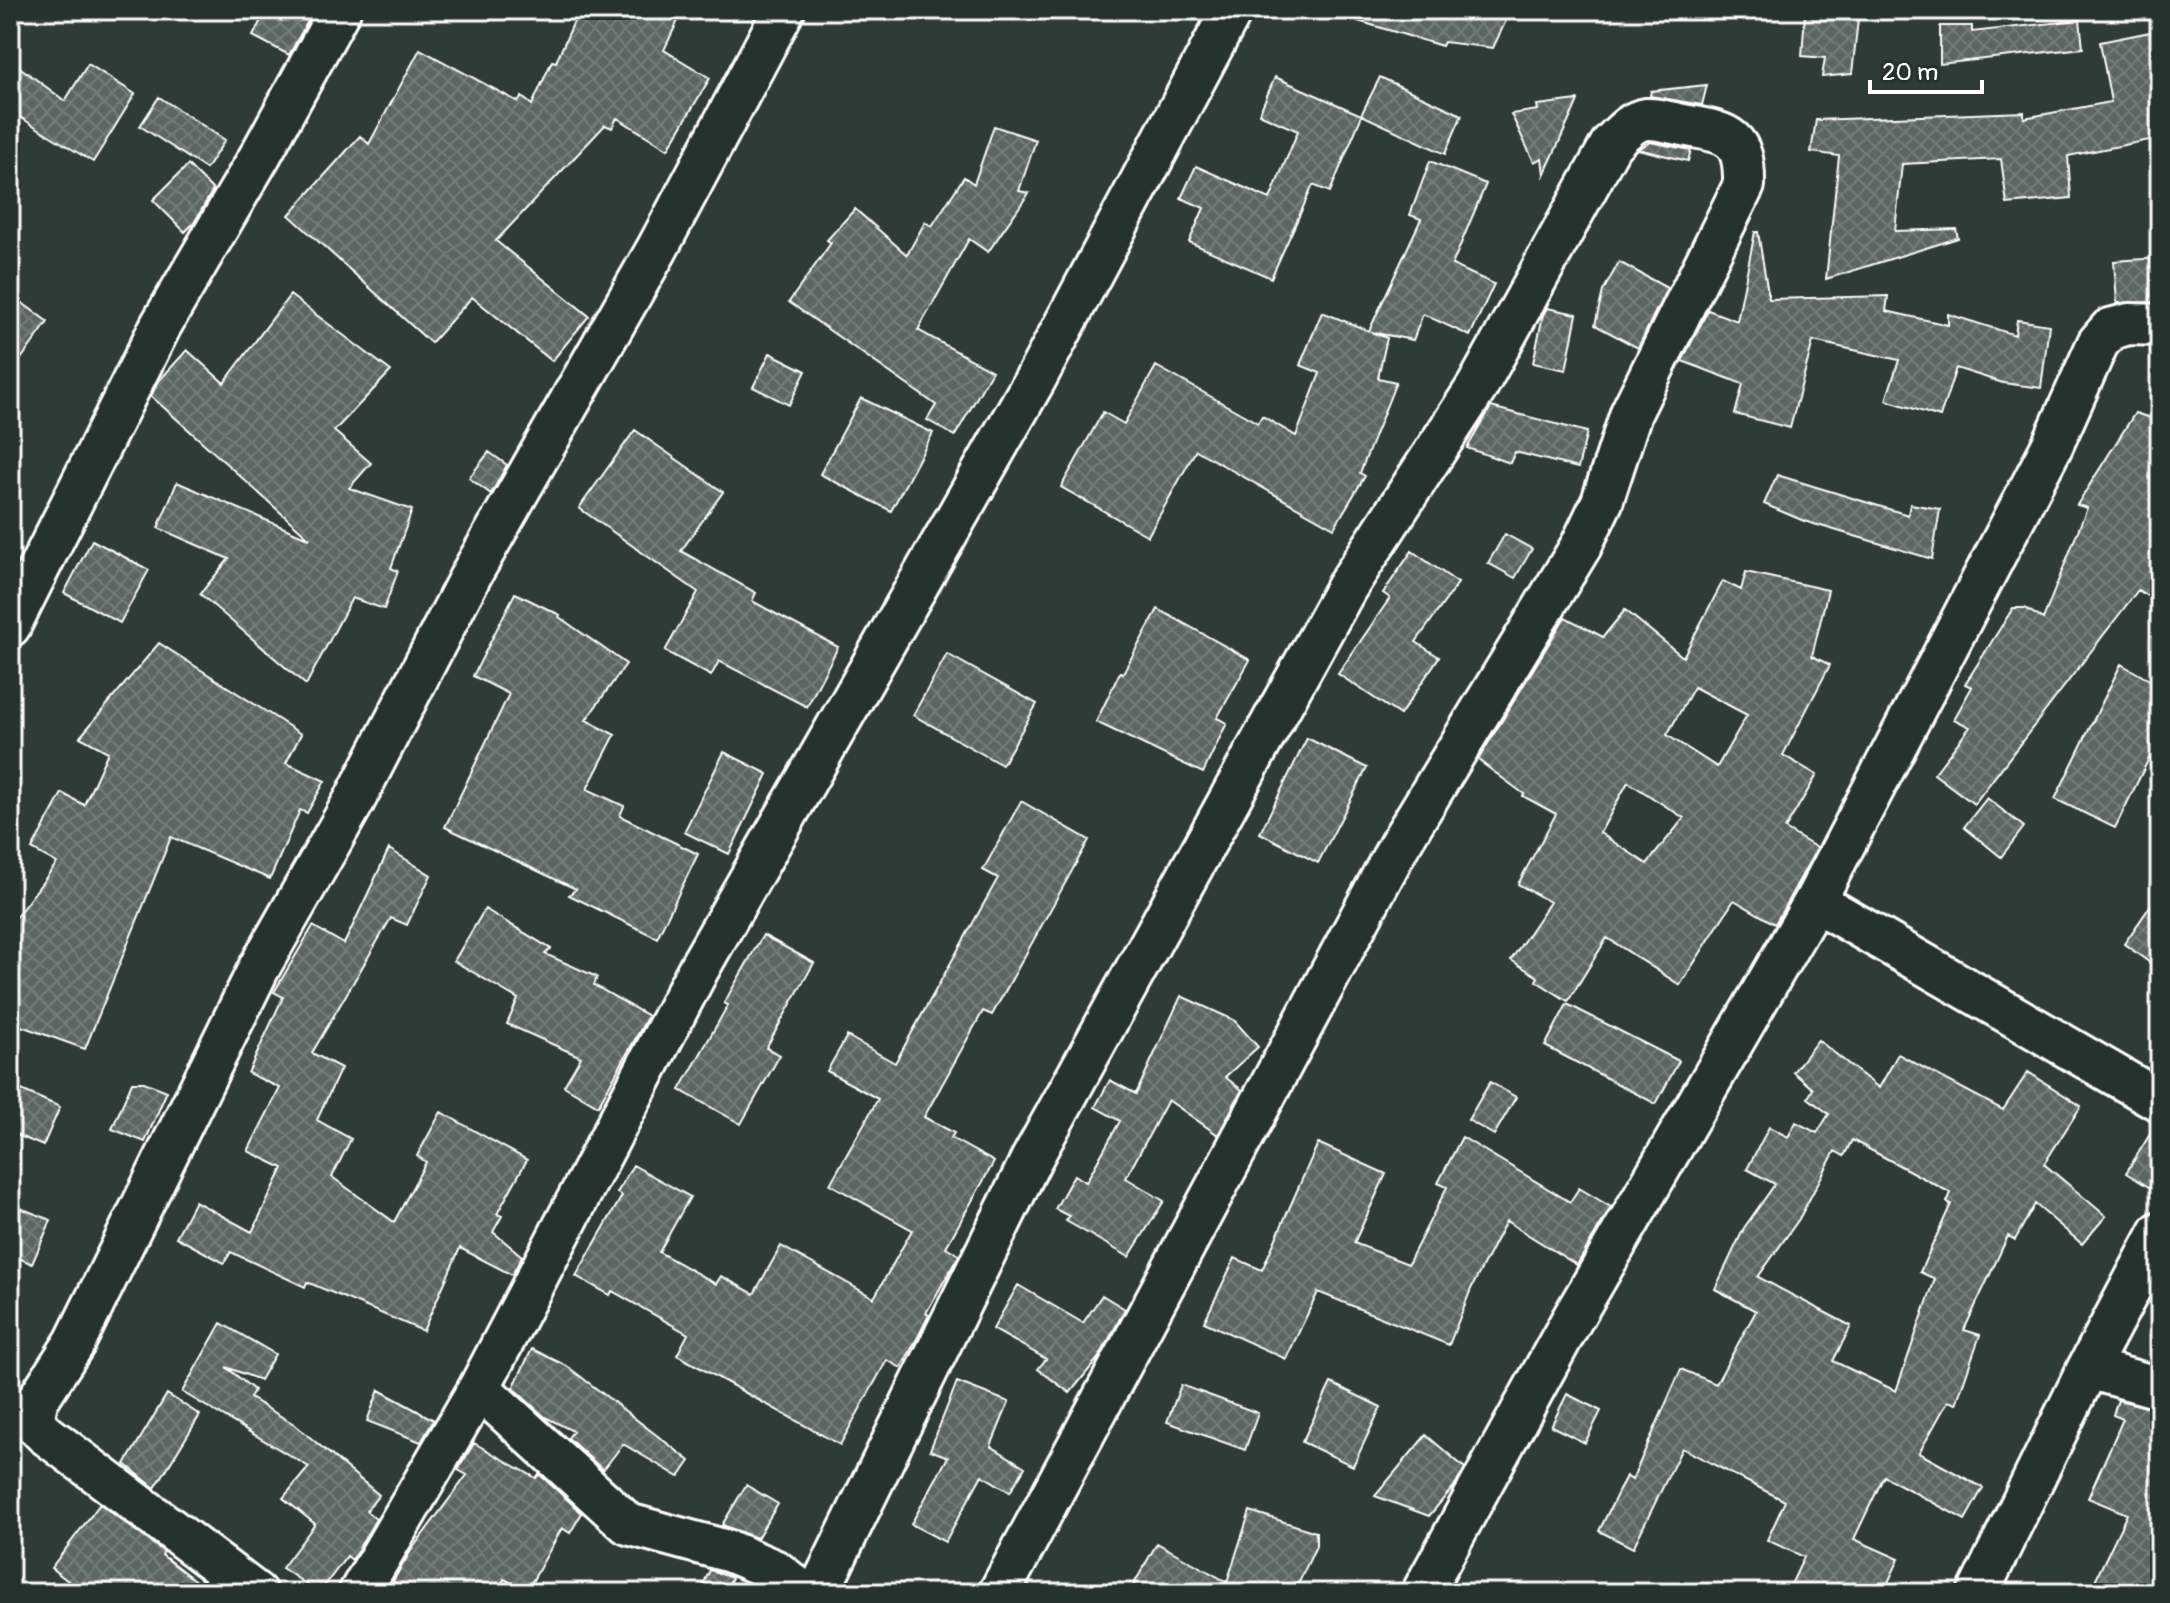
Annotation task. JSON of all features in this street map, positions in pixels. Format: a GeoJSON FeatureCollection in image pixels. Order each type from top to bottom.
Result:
{"type":"FeatureCollection","features":[{"type":"Feature","properties":{"kind":"street"},"geometry":{"type":"LineString","coordinates":[[10,626],[161,325],[261,154],[340,10]]}},
{"type":"Feature","properties":{"kind":"street"},"geometry":{"type":"LineString","coordinates":[[256,1593],[21,1415],[37,1401],[75,1342],[259,968],[354,801],[472,573],[657,249],[784,10]]}},
{"type":"Feature","properties":{"kind":"street"},"geometry":{"type":"LineString","coordinates":[[359,1593],[479,1388],[699,968],[1036,378],[1232,10]]}},
{"type":"Feature","properties":{"kind":"street"},"geometry":{"type":"LineString","coordinates":[[818,1593],[1039,1146],[1346,588],[1477,387],[1611,144],[1630,125],[1647,119],[1722,132],[1738,145],[1744,166],[1744,185],[1631,413],[1602,502],[1581,546],[1398,847],[999,1593]]}},
{"type":"Feature","properties":{"kind":"street"},"geometry":{"type":"LineString","coordinates":[[1422,1593],[1570,1323],[1815,901],[2052,446],[2098,343],[2110,329],[2129,324],[2160,325]]}},
{"type":"Feature","properties":{"kind":"street"},"geometry":{"type":"LineString","coordinates":[[1815,901],[2160,1101]]}},
{"type":"Feature","properties":{"kind":"street"},"geometry":{"type":"LineString","coordinates":[[1978,1593],[2088,1368],[2160,1232]]}},
{"type":"Feature","properties":{"kind":"street"},"geometry":{"type":"LineString","coordinates":[[2088,1368],[2160,1388]]}},
{"type":"Feature","properties":{"kind":"street"},"geometry":{"type":"LineString","coordinates":[[479,1388],[628,1524],[731,1552],[776,1571],[804,1593]]}},
{"type":"Feature","properties":{"kind":"building"},"geometry":{"type":"Polygon","coordinates":[[[266,10],[314,10],[289,55],[253,36],[266,10]]]}},
{"type":"Feature","properties":{"kind":"building"},"geometry":{"type":"Polygon","coordinates":[[[579,10],[683,10],[664,50],[710,78],[668,149],[617,118],[612,128],[605,125],[496,241],[589,316],[552,361],[472,297],[431,343],[289,215],[360,136],[369,144],[420,49],[518,102],[522,97],[532,105],[552,61],[556,62],[579,10]]]}},
{"type":"Feature","properties":{"kind":"building"},"geometry":{"type":"Polygon","coordinates":[[[1349,10],[1511,10],[1493,48],[1444,42],[1442,46],[1348,18],[1349,10]]]}},
{"type":"Feature","properties":{"kind":"building"},"geometry":{"type":"Polygon","coordinates":[[[1832,10],[1859,10],[1852,74],[1822,77],[1825,58],[1802,56],[1805,13],[1831,15],[1832,10]]]}},
{"type":"Feature","properties":{"kind":"building"},"geometry":{"type":"Polygon","coordinates":[[[2080,20],[2083,48],[1940,64],[1940,26],[1972,26],[1972,32],[2080,20]]]}},
{"type":"Feature","properties":{"kind":"building"},"geometry":{"type":"Polygon","coordinates":[[[2160,30],[2160,138],[2068,156],[2071,198],[2007,204],[2001,159],[1902,164],[1895,231],[1956,229],[1958,238],[1826,279],[1839,156],[1811,152],[1816,120],[2024,112],[2024,118],[2111,102],[2100,42],[2160,30]]]}},
{"type":"Feature","properties":{"kind":"building"},"geometry":{"type":"Polygon","coordinates":[[[10,60],[65,101],[88,64],[135,94],[93,162],[10,111],[10,60]]]}},
{"type":"Feature","properties":{"kind":"building"},"geometry":{"type":"Polygon","coordinates":[[[1275,77],[1361,115],[1380,77],[1462,115],[1445,154],[1362,115],[1330,192],[1313,185],[1271,278],[1189,242],[1204,208],[1181,198],[1196,166],[1270,199],[1298,131],[1259,114],[1275,77]]]}},
{"type":"Feature","properties":{"kind":"building"},"geometry":{"type":"Polygon","coordinates":[[[1707,85],[1702,105],[1650,96],[1651,91],[1707,85]]]}},
{"type":"Feature","properties":{"kind":"building"},"geometry":{"type":"Polygon","coordinates":[[[159,97],[225,140],[206,169],[140,126],[159,97]]]}},
{"type":"Feature","properties":{"kind":"building"},"geometry":{"type":"Polygon","coordinates":[[[1578,100],[1544,175],[1542,158],[1534,162],[1511,114],[1538,110],[1537,105],[1578,100]]]}},
{"type":"Feature","properties":{"kind":"building"},"geometry":{"type":"Polygon","coordinates":[[[994,126],[1036,140],[1019,191],[1029,193],[988,252],[969,239],[918,330],[992,371],[955,436],[927,420],[936,405],[789,302],[831,243],[827,240],[855,209],[907,255],[925,222],[932,226],[964,177],[974,184],[994,126]]]}},
{"type":"Feature","properties":{"kind":"building"},"geometry":{"type":"Polygon","coordinates":[[[1650,142],[1691,150],[1688,161],[1638,149],[1650,142]]]}},
{"type":"Feature","properties":{"kind":"building"},"geometry":{"type":"Polygon","coordinates":[[[1430,161],[1486,184],[1452,265],[1494,284],[1470,336],[1423,314],[1413,340],[1371,332],[1387,338],[1378,378],[1396,382],[1360,473],[1365,476],[1334,528],[1196,450],[1148,536],[1061,487],[1103,412],[1124,424],[1156,366],[1258,423],[1262,416],[1296,436],[1320,373],[1300,365],[1322,312],[1369,331],[1421,219],[1410,215],[1430,161]]]}},
{"type":"Feature","properties":{"kind":"building"},"geometry":{"type":"Polygon","coordinates":[[[188,165],[213,190],[194,223],[185,232],[153,200],[188,165]]]}},
{"type":"Feature","properties":{"kind":"building"},"geometry":{"type":"Polygon","coordinates":[[[1755,232],[1758,232],[1769,299],[1888,296],[1886,311],[1948,325],[1948,314],[2015,335],[2017,320],[2049,325],[2041,388],[2003,383],[1956,368],[1940,417],[1886,400],[1899,360],[1813,341],[1790,428],[1735,414],[1743,384],[1682,361],[1708,310],[1737,321],[1755,232]]]}},
{"type":"Feature","properties":{"kind":"building"},"geometry":{"type":"Polygon","coordinates":[[[2160,258],[2160,302],[2117,303],[2114,261],[2160,258]]]}},
{"type":"Feature","properties":{"kind":"building"},"geometry":{"type":"Polygon","coordinates":[[[1619,262],[1667,288],[1638,348],[1595,325],[1603,291],[1619,262]]]}},
{"type":"Feature","properties":{"kind":"building"},"geometry":{"type":"Polygon","coordinates":[[[10,294],[48,322],[10,374],[10,294]]]}},
{"type":"Feature","properties":{"kind":"building"},"geometry":{"type":"Polygon","coordinates":[[[290,295],[391,371],[334,431],[371,463],[349,488],[412,510],[391,568],[398,571],[384,609],[352,598],[306,685],[200,594],[229,559],[158,528],[177,482],[310,539],[151,396],[158,382],[187,350],[224,383],[290,295]]]}},
{"type":"Feature","properties":{"kind":"building"},"geometry":{"type":"Polygon","coordinates":[[[1547,308],[1577,314],[1566,370],[1533,363],[1547,308]]]}},
{"type":"Feature","properties":{"kind":"building"},"geometry":{"type":"Polygon","coordinates":[[[770,353],[806,371],[789,405],[753,387],[770,353]]]}},
{"type":"Feature","properties":{"kind":"building"},"geometry":{"type":"Polygon","coordinates":[[[861,398],[933,433],[891,511],[820,474],[861,398]]]}},
{"type":"Feature","properties":{"kind":"building"},"geometry":{"type":"Polygon","coordinates":[[[1491,407],[1587,432],[1578,468],[1515,452],[1510,463],[1467,448],[1491,407]]]}},
{"type":"Feature","properties":{"kind":"building"},"geometry":{"type":"Polygon","coordinates":[[[2135,413],[2160,421],[2160,604],[2138,590],[1974,804],[1934,774],[1970,727],[1954,719],[1972,687],[1965,684],[2013,608],[2025,608],[2043,619],[2087,508],[2077,505],[2135,413]]]}},
{"type":"Feature","properties":{"kind":"building"},"geometry":{"type":"Polygon","coordinates":[[[635,430],[723,492],[681,551],[756,593],[752,601],[838,647],[807,707],[719,661],[711,676],[665,651],[698,592],[579,508],[635,430]]]}},
{"type":"Feature","properties":{"kind":"building"},"geometry":{"type":"Polygon","coordinates":[[[489,452],[507,465],[491,494],[469,478],[489,452]]]}},
{"type":"Feature","properties":{"kind":"building"},"geometry":{"type":"Polygon","coordinates":[[[1777,475],[1908,515],[1910,504],[1940,509],[1932,559],[1804,521],[1764,504],[1777,475]]]}},
{"type":"Feature","properties":{"kind":"building"},"geometry":{"type":"Polygon","coordinates":[[[1505,534],[1532,549],[1515,578],[1488,563],[1505,534]]]}},
{"type":"Feature","properties":{"kind":"building"},"geometry":{"type":"Polygon","coordinates":[[[92,540],[149,570],[120,623],[64,593],[92,540]]]}},
{"type":"Feature","properties":{"kind":"building"},"geometry":{"type":"Polygon","coordinates":[[[1412,551],[1458,583],[1416,642],[1439,657],[1400,715],[1338,674],[1390,598],[1383,593],[1412,551]]]}},
{"type":"Feature","properties":{"kind":"building"},"geometry":{"type":"Polygon","coordinates":[[[1746,572],[1828,590],[1812,656],[1830,665],[1783,755],[1817,775],[1785,829],[1817,848],[1775,924],[1734,900],[1680,985],[1607,938],[1568,1001],[1536,981],[1538,977],[1511,960],[1550,902],[1518,884],[1556,814],[1523,796],[1478,760],[1565,617],[1603,637],[1625,610],[1683,657],[1723,581],[1741,590],[1746,572]],[[1694,687],[1667,735],[1717,767],[1747,715],[1694,687]],[[1628,782],[1600,833],[1647,864],[1684,818],[1628,782]]]}},
{"type":"Feature","properties":{"kind":"building"},"geometry":{"type":"Polygon","coordinates":[[[515,593],[560,615],[626,664],[586,720],[615,735],[587,789],[624,806],[620,816],[698,854],[657,938],[569,895],[576,889],[445,827],[509,694],[473,676],[515,593]]]}},
{"type":"Feature","properties":{"kind":"building"},"geometry":{"type":"Polygon","coordinates":[[[1158,609],[1250,660],[1217,718],[1227,723],[1203,773],[1096,722],[1120,672],[1123,673],[1158,609]]]}},
{"type":"Feature","properties":{"kind":"building"},"geometry":{"type":"Polygon","coordinates":[[[159,643],[301,734],[286,763],[325,781],[307,813],[300,810],[270,879],[171,837],[85,1049],[10,1022],[10,925],[57,863],[32,849],[62,793],[84,805],[108,752],[80,737],[159,643]]]}},
{"type":"Feature","properties":{"kind":"building"},"geometry":{"type":"Polygon","coordinates":[[[947,654],[1037,704],[1002,765],[913,715],[947,654]]]}},
{"type":"Feature","properties":{"kind":"building"},"geometry":{"type":"Polygon","coordinates":[[[2121,664],[2160,686],[2160,736],[2115,828],[2055,799],[2121,664]]]}},
{"type":"Feature","properties":{"kind":"building"},"geometry":{"type":"Polygon","coordinates":[[[1307,738],[1367,768],[1318,863],[1260,833],[1307,738]]]}},
{"type":"Feature","properties":{"kind":"building"},"geometry":{"type":"Polygon","coordinates":[[[724,752],[768,774],[729,854],[684,832],[724,752]]]}},
{"type":"Feature","properties":{"kind":"building"},"geometry":{"type":"Polygon","coordinates":[[[1987,798],[2024,827],[2001,857],[1964,827],[1987,798]]]}},
{"type":"Feature","properties":{"kind":"building"},"geometry":{"type":"Polygon","coordinates":[[[1021,801],[1089,840],[992,1015],[983,1011],[924,1117],[954,1133],[951,1138],[994,1162],[946,1247],[959,1255],[926,1313],[929,1315],[919,1335],[901,1368],[887,1360],[840,1445],[677,1355],[688,1334],[612,1291],[610,1295],[576,1276],[622,1196],[617,1193],[633,1165],[690,1197],[659,1252],[716,1284],[721,1276],[754,1294],[781,1246],[874,1298],[912,1230],[830,1184],[878,1099],[827,1071],[847,1036],[895,1063],[998,878],[983,870],[1021,801]]]}},
{"type":"Feature","properties":{"kind":"building"},"geometry":{"type":"Polygon","coordinates":[[[389,849],[431,875],[407,925],[391,918],[312,1053],[341,1068],[317,1120],[351,1139],[332,1177],[394,1222],[426,1162],[417,1156],[441,1112],[527,1160],[497,1214],[502,1216],[493,1232],[522,1256],[512,1275],[460,1248],[423,1331],[307,1282],[305,1287],[231,1252],[224,1263],[176,1237],[195,1201],[252,1232],[283,1168],[248,1151],[280,1088],[248,1073],[283,997],[274,992],[313,926],[344,944],[389,849]]]}},
{"type":"Feature","properties":{"kind":"building"},"geometry":{"type":"Polygon","coordinates":[[[2160,892],[2160,970],[2124,944],[2160,892]]]}},
{"type":"Feature","properties":{"kind":"building"},"geometry":{"type":"Polygon","coordinates":[[[485,909],[551,949],[545,954],[597,977],[594,985],[648,1016],[598,1106],[564,1086],[581,1057],[507,1024],[518,999],[454,961],[485,909]]]}},
{"type":"Feature","properties":{"kind":"building"},"geometry":{"type":"Polygon","coordinates":[[[763,935],[814,963],[766,1048],[780,1055],[741,1124],[680,1090],[763,935]]]}},
{"type":"Feature","properties":{"kind":"building"},"geometry":{"type":"Polygon","coordinates":[[[1181,996],[1234,1020],[1258,1047],[1225,1077],[1242,1090],[1218,1135],[1168,1100],[1126,1178],[1164,1201],[1129,1257],[1066,1221],[1069,1216],[1055,1209],[1074,1175],[1086,1182],[1120,1121],[1095,1107],[1110,1080],[1136,1094],[1181,996]]]}},
{"type":"Feature","properties":{"kind":"building"},"geometry":{"type":"Polygon","coordinates":[[[1567,1004],[1679,1061],[1656,1104],[1545,1046],[1567,1004]]]}},
{"type":"Feature","properties":{"kind":"building"},"geometry":{"type":"Polygon","coordinates":[[[1818,1040],[1879,1088],[1898,1054],[2003,1110],[2028,1072],[2081,1106],[2044,1164],[2106,1216],[2082,1244],[2035,1204],[2015,1240],[2008,1236],[1964,1330],[1980,1335],[1956,1404],[1948,1401],[1919,1453],[1983,1488],[1965,1520],[1884,1476],[1854,1539],[1899,1559],[1883,1593],[1787,1593],[1804,1557],[1767,1540],[1785,1501],[1682,1448],[1633,1548],[1599,1531],[1626,1476],[1632,1480],[1681,1369],[1716,1384],[1756,1311],[1715,1289],[1744,1228],[1775,1184],[1747,1169],[1769,1127],[1788,1137],[1796,1122],[1817,1133],[1829,1114],[1808,1098],[1813,1089],[1793,1072],[1818,1040]],[[1852,1140],[1844,1156],[1835,1151],[1799,1219],[1758,1277],[1851,1326],[1833,1361],[1896,1391],[1935,1279],[1920,1272],[1951,1204],[1947,1202],[1951,1193],[1852,1140]]]}},
{"type":"Feature","properties":{"kind":"building"},"geometry":{"type":"Polygon","coordinates":[[[132,1082],[144,1082],[167,1091],[145,1142],[112,1129],[132,1082]]]}},
{"type":"Feature","properties":{"kind":"building"},"geometry":{"type":"Polygon","coordinates":[[[1490,1082],[1516,1097],[1494,1135],[1468,1120],[1490,1082]]]}},
{"type":"Feature","properties":{"kind":"building"},"geometry":{"type":"Polygon","coordinates":[[[10,1085],[60,1107],[43,1146],[10,1132],[10,1085]]]}},
{"type":"Feature","properties":{"kind":"building"},"geometry":{"type":"Polygon","coordinates":[[[2157,1123],[2160,1124],[2160,1194],[2126,1173],[2157,1123]]]}},
{"type":"Feature","properties":{"kind":"building"},"geometry":{"type":"Polygon","coordinates":[[[1462,1137],[1570,1202],[1579,1188],[1611,1207],[1577,1265],[1506,1221],[1471,1289],[1449,1345],[1318,1292],[1286,1359],[1204,1322],[1235,1258],[1262,1270],[1318,1143],[1386,1174],[1354,1243],[1408,1264],[1447,1187],[1438,1183],[1462,1137]]]}},
{"type":"Feature","properties":{"kind":"building"},"geometry":{"type":"Polygon","coordinates":[[[10,1204],[51,1220],[32,1264],[10,1254],[10,1204]]]}},
{"type":"Feature","properties":{"kind":"building"},"geometry":{"type":"Polygon","coordinates":[[[1018,1285],[1083,1323],[1102,1295],[1125,1309],[1100,1356],[1070,1393],[1038,1369],[1046,1359],[993,1329],[1018,1285]]]}},
{"type":"Feature","properties":{"kind":"building"},"geometry":{"type":"Polygon","coordinates":[[[221,1323],[275,1354],[260,1380],[226,1367],[254,1390],[250,1398],[294,1424],[379,1495],[366,1511],[376,1519],[352,1560],[347,1556],[319,1593],[282,1568],[315,1524],[283,1498],[309,1467],[182,1392],[221,1323]]]}},
{"type":"Feature","properties":{"kind":"building"},"geometry":{"type":"Polygon","coordinates":[[[532,1349],[567,1366],[690,1461],[679,1477],[623,1444],[603,1470],[568,1438],[573,1431],[545,1417],[513,1388],[532,1349]]]}},
{"type":"Feature","properties":{"kind":"building"},"geometry":{"type":"Polygon","coordinates":[[[957,1382],[1009,1402],[991,1446],[1025,1467],[1010,1492],[982,1475],[945,1542],[911,1524],[948,1457],[930,1450],[957,1382]]]}},
{"type":"Feature","properties":{"kind":"building"},"geometry":{"type":"Polygon","coordinates":[[[1331,1383],[1381,1407],[1353,1466],[1302,1442],[1331,1383]]]}},
{"type":"Feature","properties":{"kind":"building"},"geometry":{"type":"Polygon","coordinates":[[[1181,1385],[1258,1413],[1245,1450],[1167,1422],[1181,1385]]]}},
{"type":"Feature","properties":{"kind":"building"},"geometry":{"type":"Polygon","coordinates":[[[379,1390],[434,1420],[421,1442],[367,1421],[379,1390]]]}},
{"type":"Feature","properties":{"kind":"building"},"geometry":{"type":"Polygon","coordinates":[[[167,1394],[200,1415],[155,1488],[125,1464],[167,1394]]]}},
{"type":"Feature","properties":{"kind":"building"},"geometry":{"type":"Polygon","coordinates":[[[1567,1394],[1601,1411],[1585,1443],[1551,1426],[1567,1394]]]}},
{"type":"Feature","properties":{"kind":"building"},"geometry":{"type":"Polygon","coordinates":[[[2118,1400],[2160,1410],[2160,1593],[2089,1593],[2127,1514],[2088,1498],[2123,1419],[2113,1415],[2118,1400]]]}},
{"type":"Feature","properties":{"kind":"building"},"geometry":{"type":"Polygon","coordinates":[[[1426,1435],[1465,1468],[1429,1516],[1375,1496],[1426,1435]]]}},
{"type":"Feature","properties":{"kind":"building"},"geometry":{"type":"Polygon","coordinates":[[[474,1443],[536,1478],[539,1474],[582,1513],[570,1533],[562,1528],[527,1591],[504,1579],[498,1593],[408,1593],[393,1581],[412,1549],[467,1475],[458,1470],[474,1443]]]}},
{"type":"Feature","properties":{"kind":"building"},"geometry":{"type":"Polygon","coordinates":[[[746,1485],[778,1504],[757,1538],[722,1525],[746,1485]]]}},
{"type":"Feature","properties":{"kind":"building"},"geometry":{"type":"Polygon","coordinates":[[[100,1504],[164,1552],[162,1555],[211,1593],[84,1593],[51,1568],[100,1504]]]}},
{"type":"Feature","properties":{"kind":"building"},"geometry":{"type":"Polygon","coordinates":[[[1250,1511],[1316,1532],[1316,1546],[1294,1593],[1129,1593],[1157,1543],[1227,1582],[1250,1511]]]}},
{"type":"Feature","properties":{"kind":"building"},"geometry":{"type":"Polygon","coordinates":[[[710,1570],[732,1578],[723,1593],[699,1593],[710,1570]]]}}]}
